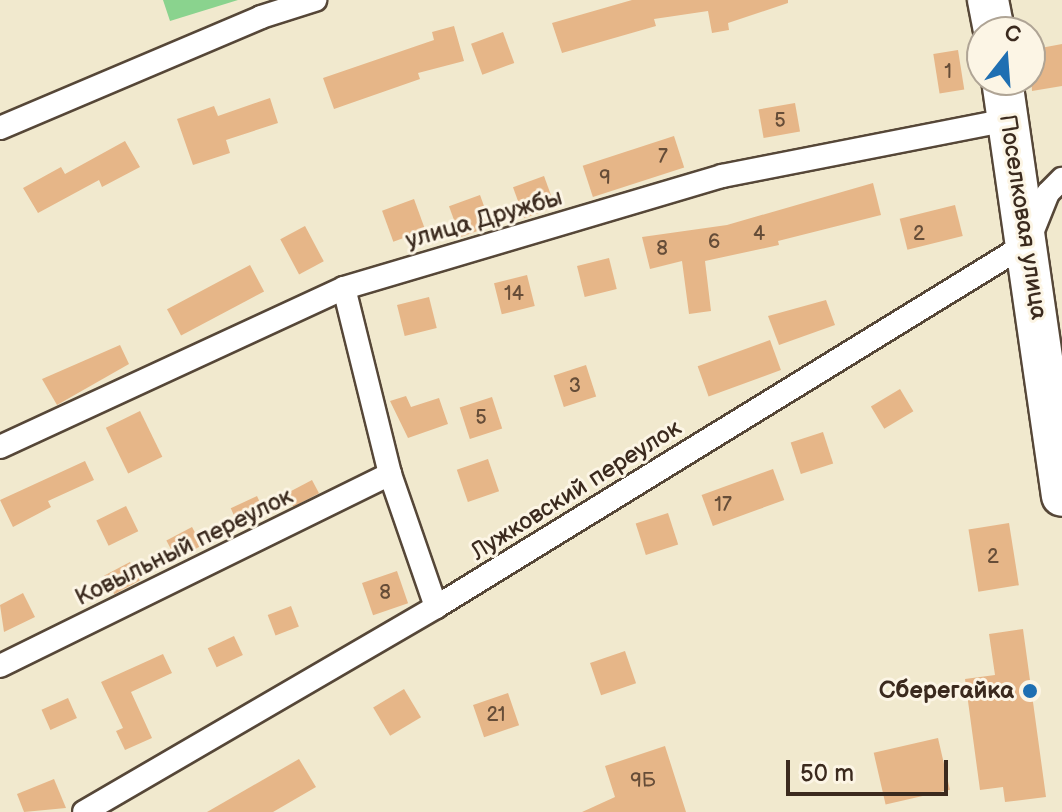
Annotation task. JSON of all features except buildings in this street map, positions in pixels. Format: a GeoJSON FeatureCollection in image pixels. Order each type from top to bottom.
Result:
{"type":"FeatureCollection","features":[{"type":"Feature","properties":{"kind":"highway","name":"Поселковая улица"},"geometry":{"type":"LineString","coordinates":[[1004,96],[1056,408],[1062,496]]}},
{"type":"Feature","properties":{"kind":"street"},"geometry":{"type":"LineString","coordinates":[[0,128],[261,17],[315,0]]}},
{"type":"Feature","properties":{"kind":"street","name":"улица Дружбы"},"geometry":{"type":"LineString","coordinates":[[0,447],[344,288],[722,176],[1008,120]]}},
{"type":"Feature","properties":{"kind":"street"},"geometry":{"type":"LineString","coordinates":[[1028,243],[1048,193],[1062,179]]}},
{"type":"Feature","properties":{"kind":"street","name":"Лужковский переулок"},"geometry":{"type":"LineString","coordinates":[[84,812],[436,607],[1028,243]]}},
{"type":"Feature","properties":{"kind":"street"},"geometry":{"type":"LineString","coordinates":[[344,288],[390,474],[436,607]]}},
{"type":"Feature","properties":{"kind":"street","name":"Ковыльный переулок"},"geometry":{"type":"LineString","coordinates":[[0,666],[390,474]]}},
{"type":"Feature","properties":{"kind":"green space"},"geometry":{"type":"Polygon","coordinates":[[[163,0],[238,0],[170,21],[163,0]]]}},
{"type":"Feature","properties":{"kind":"place","name":"Сберегайка"},"geometry":{"type":"Point","coordinates":[1030,691]}}]}
